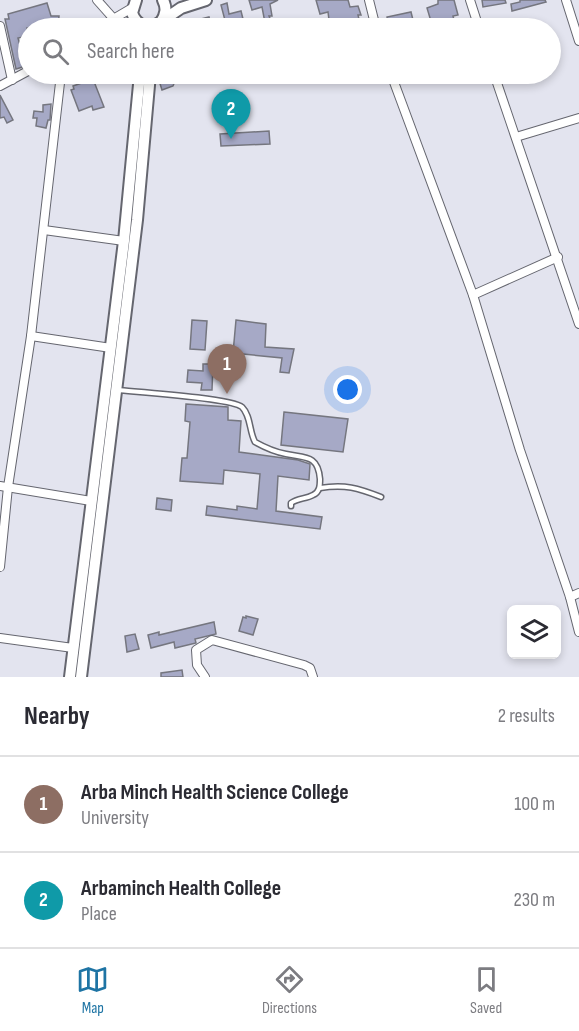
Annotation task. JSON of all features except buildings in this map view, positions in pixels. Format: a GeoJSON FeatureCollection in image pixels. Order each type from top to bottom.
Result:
{"type":"FeatureCollection","features":[{"type":"Feature","properties":{"kind":"main road"},"geometry":{"type":"LineString","coordinates":[[163,0],[166,6],[163,18]]}},
{"type":"Feature","properties":{"kind":"main road"},"geometry":{"type":"LineString","coordinates":[[168,18],[181,8],[206,0]]}},
{"type":"Feature","properties":{"kind":"main road"},"geometry":{"type":"LineString","coordinates":[[81,677],[111,389],[111,348],[139,84]]}},
{"type":"Feature","properties":{"kind":"main road"},"geometry":{"type":"LineString","coordinates":[[69,677],[91,501],[137,220],[149,84]]}},
{"type":"Feature","properties":{"kind":"street"},"geometry":{"type":"LineString","coordinates":[[98,0],[113,18],[134,9]]}},
{"type":"Feature","properties":{"kind":"street"},"geometry":{"type":"LineString","coordinates":[[369,0],[374,18]]}},
{"type":"Feature","properties":{"kind":"street"},"geometry":{"type":"LineString","coordinates":[[470,0],[476,18]]}},
{"type":"Feature","properties":{"kind":"street"},"geometry":{"type":"LineString","coordinates":[[566,0],[579,41]]}},
{"type":"Feature","properties":{"kind":"street"},"geometry":{"type":"LineString","coordinates":[[0,28],[12,80]]}},
{"type":"Feature","properties":{"kind":"street"},"geometry":{"type":"LineString","coordinates":[[0,86],[18,77]]}},
{"type":"Feature","properties":{"kind":"street"},"geometry":{"type":"LineString","coordinates":[[0,567],[4,487],[32,336],[60,84]]}},
{"type":"Feature","properties":{"kind":"street"},"geometry":{"type":"LineString","coordinates":[[395,84],[473,295],[520,450],[570,597],[579,632]]}},
{"type":"Feature","properties":{"kind":"street"},"geometry":{"type":"LineString","coordinates":[[497,84],[579,324]]}},
{"type":"Feature","properties":{"kind":"street"},"geometry":{"type":"LineString","coordinates":[[516,137],[579,118]]}},
{"type":"Feature","properties":{"kind":"street"},"geometry":{"type":"LineString","coordinates":[[44,230],[124,241]]}},
{"type":"Feature","properties":{"kind":"street"},"geometry":{"type":"LineString","coordinates":[[473,295],[558,257]]}},
{"type":"Feature","properties":{"kind":"street"},"geometry":{"type":"LineString","coordinates":[[32,336],[111,348]]}},
{"type":"Feature","properties":{"kind":"street"},"geometry":{"type":"LineString","coordinates":[[4,487],[91,501]]}},
{"type":"Feature","properties":{"kind":"street"},"geometry":{"type":"LineString","coordinates":[[570,597],[579,593]]}},
{"type":"Feature","properties":{"kind":"street"},"geometry":{"type":"LineString","coordinates":[[0,638],[73,648]]}},
{"type":"Feature","properties":{"kind":"street"},"geometry":{"type":"LineString","coordinates":[[205,677],[197,665],[196,650],[212,640],[304,665],[310,668],[313,677]]}},
{"type":"Feature","properties":{"kind":"lane"},"geometry":{"type":"LineString","coordinates":[[111,389],[210,399],[240,405],[249,419],[250,433],[255,442],[285,454],[312,460],[319,473],[320,488]]}},
{"type":"Feature","properties":{"kind":"lane"},"geometry":{"type":"LineString","coordinates":[[291,506],[291,503],[296,500],[314,495],[320,488],[334,486],[367,490],[381,497]]}},
{"type":"Feature","properties":{"kind":"place","name":"Arbaminch Health College"},"geometry":{"type":"Point","coordinates":[231,139]}},
{"type":"Feature","properties":{"kind":"place","name":"Arba Minch Health Science College"},"geometry":{"type":"Point","coordinates":[227,394]}}]}
